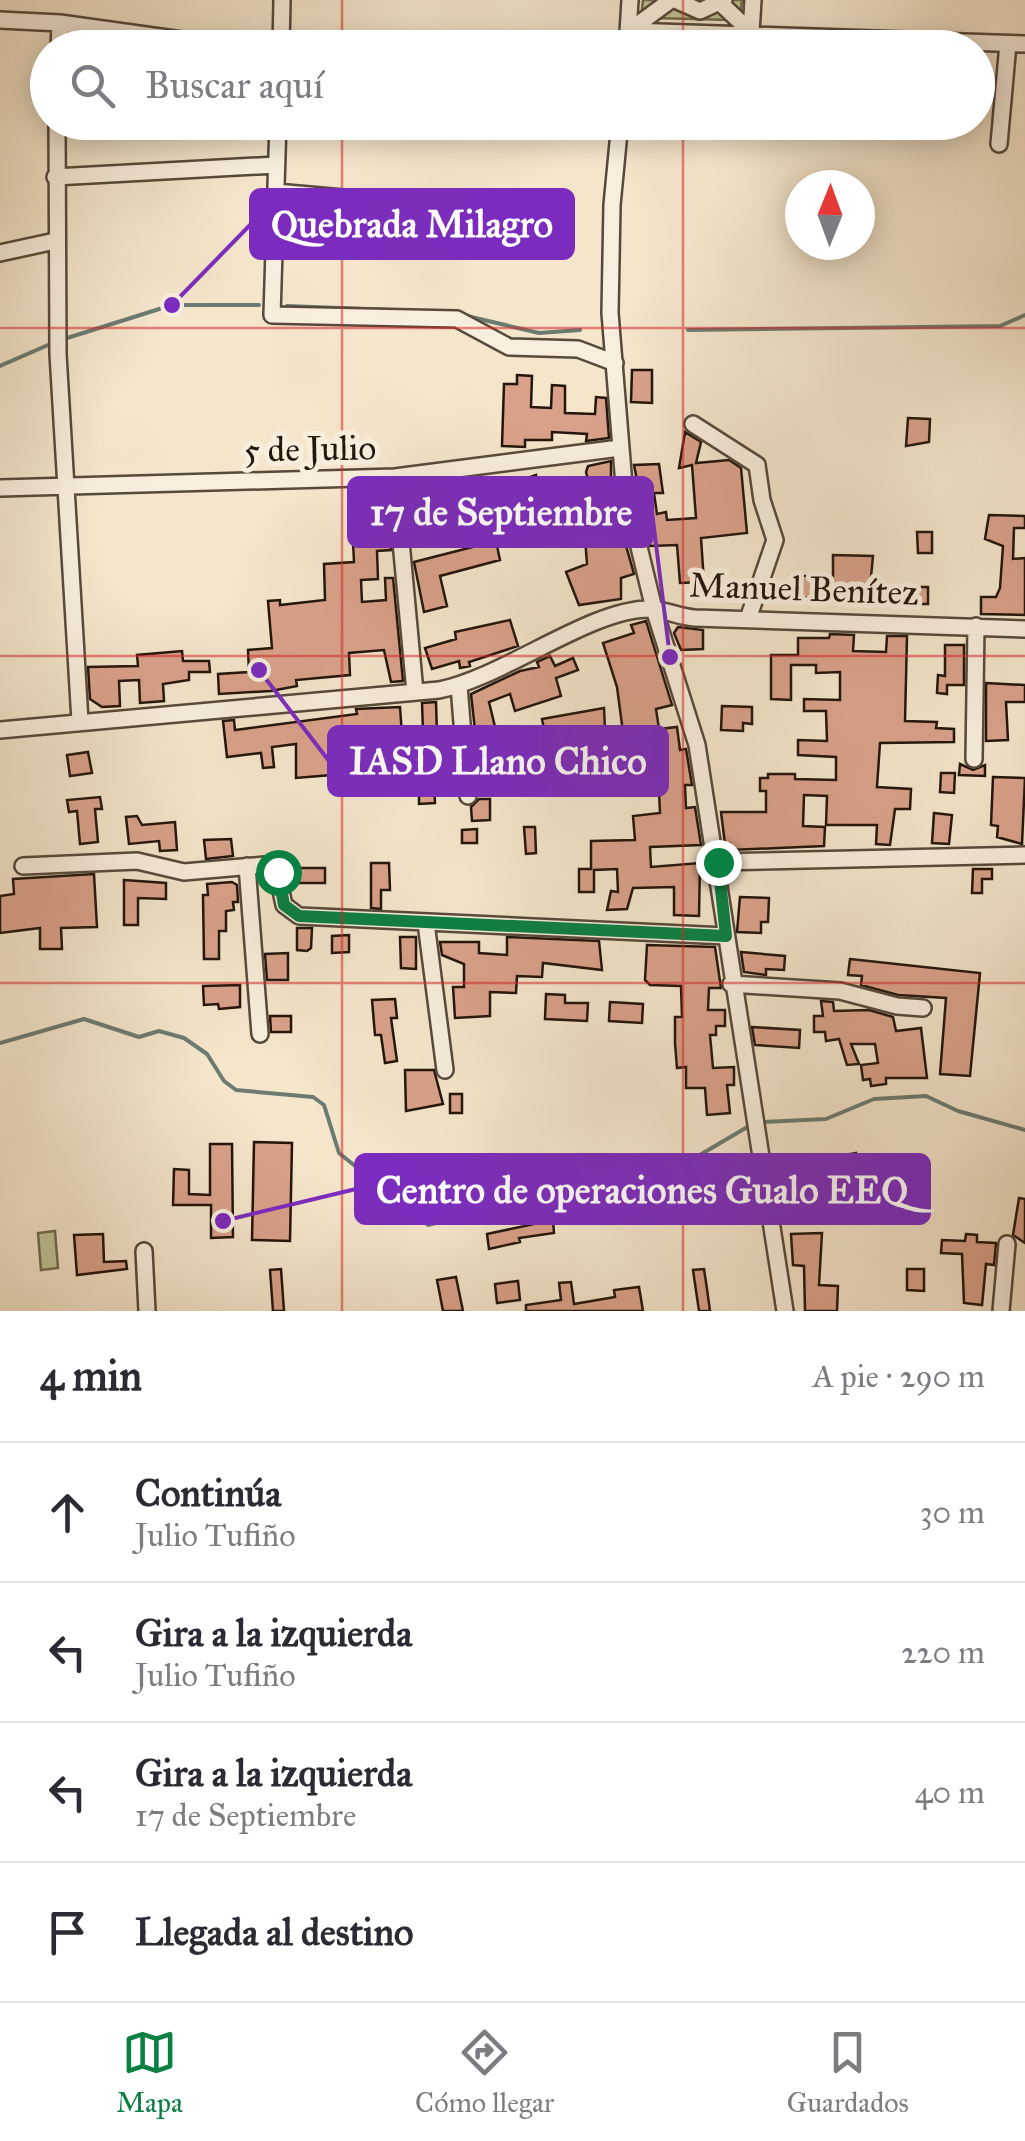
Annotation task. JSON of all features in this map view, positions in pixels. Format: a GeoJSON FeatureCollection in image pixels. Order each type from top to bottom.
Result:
{"type":"FeatureCollection","features":[{"type":"Feature","properties":{"kind":"street"},"geometry":{"type":"LineString","coordinates":[[281,30],[282,0]]}},
{"type":"Feature","properties":{"kind":"street"},"geometry":{"type":"LineString","coordinates":[[628,30],[630,0]]}},
{"type":"Feature","properties":{"kind":"street"},"geometry":{"type":"LineString","coordinates":[[638,30],[673,0],[700,6],[721,1],[749,30]]}},
{"type":"Feature","properties":{"kind":"street"},"geometry":{"type":"LineString","coordinates":[[751,30],[753,0]]}},
{"type":"Feature","properties":{"kind":"street"},"geometry":{"type":"LineString","coordinates":[[0,20],[110,30]]}},
{"type":"Feature","properties":{"kind":"street"},"geometry":{"type":"LineString","coordinates":[[60,23],[60,30]]}},
{"type":"Feature","properties":{"kind":"street"},"geometry":{"type":"LineString","coordinates":[[995,43],[1025,44]]}},
{"type":"Feature","properties":{"kind":"street"},"geometry":{"type":"LineString","coordinates":[[1000,144],[1008,44]]}},
{"type":"Feature","properties":{"kind":"street"},"geometry":{"type":"LineString","coordinates":[[56,140],[58,354],[80,721]]}},
{"type":"Feature","properties":{"kind":"street"},"geometry":{"type":"LineString","coordinates":[[277,140],[272,315],[456,319],[516,349],[578,349],[616,363]]}},
{"type":"Feature","properties":{"kind":"street"},"geometry":{"type":"LineString","coordinates":[[619,140],[611,242],[620,448],[631,524],[697,744],[718,862],[731,984],[785,1311]]}},
{"type":"Feature","properties":{"kind":"street"},"geometry":{"type":"LineString","coordinates":[[55,176],[276,165]]}},
{"type":"Feature","properties":{"kind":"street"},"geometry":{"type":"LineString","coordinates":[[276,192],[489,211]]}},
{"type":"Feature","properties":{"kind":"street"},"geometry":{"type":"LineString","coordinates":[[0,253],[56,241]]}},
{"type":"Feature","properties":{"kind":"street"},"geometry":{"type":"LineString","coordinates":[[693,424],[757,464],[762,500],[775,540],[748,619]]}},
{"type":"Feature","properties":{"kind":"street","name":"5 de Julio"},"geometry":{"type":"LineString","coordinates":[[0,488],[395,477],[620,448]]}},
{"type":"Feature","properties":{"kind":"street"},"geometry":{"type":"LineString","coordinates":[[395,477],[416,692]]}},
{"type":"Feature","properties":{"kind":"street","name":"Manuel Benítez"},"geometry":{"type":"LineString","coordinates":[[0,730],[459,686],[598,624],[654,609],[681,617],[1025,628]]}},
{"type":"Feature","properties":{"kind":"street"},"geometry":{"type":"LineString","coordinates":[[974,759],[976,626]]}},
{"type":"Feature","properties":{"kind":"street"},"geometry":{"type":"LineString","coordinates":[[459,686],[468,796]]}},
{"type":"Feature","properties":{"kind":"street"},"geometry":{"type":"LineString","coordinates":[[718,862],[1025,855]]}},
{"type":"Feature","properties":{"kind":"street"},"geometry":{"type":"LineString","coordinates":[[24,866],[102,860],[137,862],[184,872],[266,865],[278,872],[284,905],[299,916],[726,936]]}},
{"type":"Feature","properties":{"kind":"street"},"geometry":{"type":"LineString","coordinates":[[246,866],[260,1034]]}},
{"type":"Feature","properties":{"kind":"street"},"geometry":{"type":"LineString","coordinates":[[426,923],[445,1070]]}},
{"type":"Feature","properties":{"kind":"street"},"geometry":{"type":"LineString","coordinates":[[731,984],[840,991],[896,1006],[923,1008]]}},
{"type":"Feature","properties":{"kind":"street"},"geometry":{"type":"LineString","coordinates":[[766,1202],[898,1174]]}},
{"type":"Feature","properties":{"kind":"street"},"geometry":{"type":"LineString","coordinates":[[1001,1311],[1007,1244]]}},
{"type":"Feature","properties":{"kind":"street"},"geometry":{"type":"LineString","coordinates":[[144,1251],[147,1311]]}},
{"type":"Feature","properties":{"kind":"green space"},"geometry":{"type":"Polygon","coordinates":[[[643,0],[742,0],[741,9],[731,20],[653,18],[642,9],[643,0]]]}},
{"type":"Feature","properties":{"kind":"green space"},"geometry":{"type":"Polygon","coordinates":[[[55,1231],[58,1268],[41,1270],[38,1233],[55,1231]]]}},
{"type":"Feature","properties":{"kind":"building"},"geometry":{"type":"Polygon","coordinates":[[[632,370],[652,370],[652,403],[631,402],[632,370]]]}},
{"type":"Feature","properties":{"kind":"building"},"geometry":{"type":"Polygon","coordinates":[[[517,375],[532,376],[531,407],[551,408],[552,385],[565,386],[565,413],[595,414],[596,397],[606,398],[609,438],[586,441],[587,434],[552,432],[552,440],[525,440],[525,447],[502,446],[504,384],[517,384],[517,375]]]}},
{"type":"Feature","properties":{"kind":"building"},"geometry":{"type":"Polygon","coordinates":[[[908,418],[930,419],[929,442],[906,446],[908,418]]]}},
{"type":"Feature","properties":{"kind":"building"},"geometry":{"type":"Polygon","coordinates":[[[685,432],[701,442],[696,463],[729,460],[741,468],[747,533],[701,538],[704,582],[680,583],[677,545],[650,546],[634,465],[659,464],[663,493],[654,493],[657,514],[666,512],[667,520],[696,518],[692,465],[679,468],[685,432]]]}},
{"type":"Feature","properties":{"kind":"building"},"geometry":{"type":"Polygon","coordinates":[[[611,461],[611,493],[634,574],[621,578],[621,599],[579,605],[566,572],[587,564],[585,538],[602,532],[586,472],[588,466],[611,461]]]}},
{"type":"Feature","properties":{"kind":"building"},"geometry":{"type":"Polygon","coordinates":[[[536,475],[541,519],[418,538],[416,512],[473,508],[470,482],[483,481],[483,487],[510,484],[536,475]]]}},
{"type":"Feature","properties":{"kind":"building"},"geometry":{"type":"Polygon","coordinates":[[[989,515],[1025,516],[1025,528],[1014,528],[1013,559],[1025,558],[1025,615],[981,614],[981,597],[996,597],[1000,588],[1003,546],[985,539],[989,515]]]}},
{"type":"Feature","properties":{"kind":"building"},"geometry":{"type":"Polygon","coordinates":[[[917,532],[932,532],[932,553],[918,553],[917,532]]]}},
{"type":"Feature","properties":{"kind":"building"},"geometry":{"type":"Polygon","coordinates":[[[389,535],[391,550],[377,551],[378,579],[361,580],[362,602],[386,600],[385,578],[393,578],[403,681],[391,682],[384,650],[349,653],[350,675],[296,680],[297,686],[271,691],[219,694],[218,674],[249,672],[248,650],[272,648],[268,601],[280,600],[280,605],[325,600],[324,564],[354,562],[353,542],[357,537],[389,535]]]}},
{"type":"Feature","properties":{"kind":"building"},"geometry":{"type":"Polygon","coordinates":[[[496,541],[500,560],[440,576],[447,606],[424,612],[414,562],[496,541]]]}},
{"type":"Feature","properties":{"kind":"building"},"geometry":{"type":"Polygon","coordinates":[[[833,555],[873,556],[869,598],[790,597],[790,576],[833,576],[833,555]]]}},
{"type":"Feature","properties":{"kind":"building"},"geometry":{"type":"Polygon","coordinates":[[[893,587],[928,587],[928,604],[892,604],[893,587]]]}},
{"type":"Feature","properties":{"kind":"building"},"geometry":{"type":"Polygon","coordinates":[[[510,620],[518,646],[469,662],[470,666],[460,668],[459,661],[432,669],[425,648],[456,639],[455,632],[510,620]]]}},
{"type":"Feature","properties":{"kind":"building"},"geometry":{"type":"Polygon","coordinates":[[[646,621],[672,705],[656,709],[659,729],[677,727],[680,750],[686,749],[692,785],[685,785],[686,808],[695,807],[701,845],[650,847],[651,867],[700,863],[699,916],[674,915],[674,887],[633,888],[627,909],[607,910],[611,891],[618,892],[617,869],[594,870],[594,892],[579,892],[579,869],[591,869],[591,841],[635,840],[633,816],[660,813],[659,792],[630,795],[629,781],[655,779],[655,773],[661,773],[659,751],[626,755],[617,687],[603,643],[634,633],[631,625],[646,621]]]}},
{"type":"Feature","properties":{"kind":"building"},"geometry":{"type":"Polygon","coordinates":[[[678,627],[703,630],[703,649],[681,650],[674,633],[678,627]]]}},
{"type":"Feature","properties":{"kind":"building"},"geometry":{"type":"Polygon","coordinates":[[[830,634],[854,635],[853,651],[886,652],[887,636],[907,636],[905,721],[937,722],[936,728],[954,729],[954,742],[880,743],[877,787],[911,789],[910,809],[895,809],[890,845],[876,844],[877,825],[826,825],[827,796],[804,795],[803,826],[825,827],[824,846],[730,850],[730,844],[725,844],[721,812],[766,812],[766,791],[760,791],[760,778],[768,778],[768,774],[795,774],[795,779],[836,780],[836,757],[798,755],[798,740],[827,741],[826,711],[804,711],[804,699],[840,700],[840,672],[816,673],[816,665],[791,665],[791,700],[771,699],[771,655],[798,655],[798,638],[829,638],[830,634]]]}},
{"type":"Feature","properties":{"kind":"building"},"geometry":{"type":"Polygon","coordinates":[[[945,645],[964,645],[964,685],[947,685],[947,694],[937,693],[938,675],[945,676],[945,645]]]}},
{"type":"Feature","properties":{"kind":"building"},"geometry":{"type":"Polygon","coordinates":[[[182,651],[183,661],[209,661],[210,672],[189,672],[189,680],[163,684],[164,701],[140,703],[139,680],[119,681],[120,706],[102,707],[90,699],[88,667],[138,666],[137,655],[182,651]]]}},
{"type":"Feature","properties":{"kind":"building"},"geometry":{"type":"Polygon","coordinates":[[[550,656],[555,666],[573,658],[578,670],[556,678],[561,696],[515,711],[510,694],[489,702],[496,731],[487,732],[489,793],[482,793],[471,694],[520,671],[539,667],[537,662],[550,656]]]}},
{"type":"Feature","properties":{"kind":"building"},"geometry":{"type":"Polygon","coordinates":[[[986,683],[1025,685],[1025,702],[1006,702],[1008,740],[986,741],[986,683]]]}},
{"type":"Feature","properties":{"kind":"building"},"geometry":{"type":"Polygon","coordinates":[[[436,702],[437,734],[452,733],[454,762],[433,762],[435,803],[419,804],[419,788],[406,788],[406,777],[416,777],[409,733],[423,731],[422,703],[436,702]]]}},
{"type":"Feature","properties":{"kind":"building"},"geometry":{"type":"Polygon","coordinates":[[[722,706],[752,707],[752,724],[743,723],[743,731],[721,730],[722,706]]]}},
{"type":"Feature","properties":{"kind":"building"},"geometry":{"type":"Polygon","coordinates":[[[400,707],[402,735],[381,737],[376,765],[360,765],[359,743],[329,746],[331,775],[296,778],[296,744],[272,747],[274,767],[263,768],[261,753],[227,757],[223,721],[234,720],[235,730],[357,714],[356,709],[400,707]]]}},
{"type":"Feature","properties":{"kind":"building"},"geometry":{"type":"Polygon","coordinates":[[[604,708],[606,750],[570,752],[567,736],[546,739],[542,719],[604,708]]]}},
{"type":"Feature","properties":{"kind":"building"},"geometry":{"type":"Polygon","coordinates":[[[88,752],[92,773],[70,776],[67,755],[88,752]]]}},
{"type":"Feature","properties":{"kind":"building"},"geometry":{"type":"Polygon","coordinates":[[[960,764],[973,770],[985,765],[985,776],[959,775],[960,764]]]}},
{"type":"Feature","properties":{"kind":"building"},"geometry":{"type":"Polygon","coordinates":[[[941,773],[955,773],[954,793],[940,792],[941,773]]]}},
{"type":"Feature","properties":{"kind":"building"},"geometry":{"type":"Polygon","coordinates":[[[993,777],[1025,778],[1022,844],[997,837],[998,826],[991,825],[993,777]]]}},
{"type":"Feature","properties":{"kind":"building"},"geometry":{"type":"Polygon","coordinates":[[[100,797],[102,809],[95,809],[98,842],[80,844],[77,811],[69,812],[67,800],[100,797]]]}},
{"type":"Feature","properties":{"kind":"building"},"geometry":{"type":"Polygon","coordinates":[[[479,799],[490,799],[490,820],[472,821],[471,807],[479,799]]]}},
{"type":"Feature","properties":{"kind":"building"},"geometry":{"type":"Polygon","coordinates":[[[934,813],[952,815],[949,844],[932,843],[934,813]]]}},
{"type":"Feature","properties":{"kind":"building"},"geometry":{"type":"Polygon","coordinates":[[[137,816],[142,825],[175,822],[177,850],[160,851],[159,841],[129,844],[126,817],[137,816]]]}},
{"type":"Feature","properties":{"kind":"building"},"geometry":{"type":"Polygon","coordinates":[[[524,827],[535,827],[536,853],[526,854],[524,827]]]}},
{"type":"Feature","properties":{"kind":"building"},"geometry":{"type":"Polygon","coordinates":[[[477,829],[477,843],[462,843],[462,830],[477,829]]]}},
{"type":"Feature","properties":{"kind":"building"},"geometry":{"type":"Polygon","coordinates":[[[231,839],[233,856],[206,859],[204,840],[231,839]]]}},
{"type":"Feature","properties":{"kind":"building"},"geometry":{"type":"Polygon","coordinates":[[[371,863],[389,863],[390,890],[381,890],[381,909],[371,908],[371,863]]]}},
{"type":"Feature","properties":{"kind":"building"},"geometry":{"type":"Polygon","coordinates":[[[299,868],[325,868],[325,883],[299,883],[299,868]]]}},
{"type":"Feature","properties":{"kind":"building"},"geometry":{"type":"Polygon","coordinates":[[[973,869],[992,869],[992,879],[982,879],[982,893],[972,893],[973,869]]]}},
{"type":"Feature","properties":{"kind":"building"},"geometry":{"type":"Polygon","coordinates":[[[94,874],[97,927],[61,928],[62,949],[40,949],[40,928],[0,933],[0,896],[14,894],[13,879],[94,874]]]}},
{"type":"Feature","properties":{"kind":"building"},"geometry":{"type":"Polygon","coordinates":[[[124,880],[166,883],[166,899],[138,898],[138,925],[124,925],[124,880]]]}},
{"type":"Feature","properties":{"kind":"building"},"geometry":{"type":"Polygon","coordinates":[[[207,884],[237,885],[238,902],[233,902],[234,910],[226,911],[226,931],[219,931],[219,959],[204,959],[203,895],[208,895],[207,884]]]}},
{"type":"Feature","properties":{"kind":"building"},"geometry":{"type":"Polygon","coordinates":[[[740,897],[769,898],[768,922],[761,922],[761,933],[737,932],[740,897]]]}},
{"type":"Feature","properties":{"kind":"building"},"geometry":{"type":"Polygon","coordinates":[[[297,928],[312,928],[311,948],[307,951],[297,950],[297,928]]]}},
{"type":"Feature","properties":{"kind":"building"},"geometry":{"type":"Polygon","coordinates":[[[349,935],[349,952],[332,953],[332,936],[349,935]]]}},
{"type":"Feature","properties":{"kind":"building"},"geometry":{"type":"Polygon","coordinates":[[[400,937],[416,937],[416,969],[401,968],[400,937]]]}},
{"type":"Feature","properties":{"kind":"building"},"geometry":{"type":"Polygon","coordinates":[[[507,937],[599,941],[602,970],[543,963],[542,977],[517,976],[516,993],[490,992],[490,1016],[455,1018],[453,987],[464,987],[464,964],[442,955],[440,942],[479,942],[479,953],[507,955],[507,937]]]}},
{"type":"Feature","properties":{"kind":"building"},"geometry":{"type":"Polygon","coordinates":[[[647,945],[715,947],[721,988],[709,988],[708,1010],[725,1010],[725,1026],[716,1026],[716,1035],[710,1035],[713,1068],[734,1067],[734,1085],[727,1085],[730,1113],[707,1115],[705,1088],[686,1088],[686,1067],[677,1068],[675,1043],[675,1017],[682,1017],[681,986],[650,985],[645,980],[647,945]]]}},
{"type":"Feature","properties":{"kind":"building"},"geometry":{"type":"Polygon","coordinates":[[[741,952],[785,956],[784,970],[766,969],[766,975],[744,972],[741,952]]]}},
{"type":"Feature","properties":{"kind":"building"},"geometry":{"type":"Polygon","coordinates":[[[288,953],[288,980],[267,980],[265,954],[288,953]]]}},
{"type":"Feature","properties":{"kind":"building"},"geometry":{"type":"Polygon","coordinates":[[[850,959],[980,973],[970,1076],[940,1074],[946,998],[898,995],[861,985],[862,976],[848,975],[850,959]]]}},
{"type":"Feature","properties":{"kind":"building"},"geometry":{"type":"Polygon","coordinates":[[[240,985],[240,1007],[219,1009],[218,1004],[204,1005],[203,986],[240,985]]]}},
{"type":"Feature","properties":{"kind":"building"},"geometry":{"type":"Polygon","coordinates":[[[546,994],[565,995],[565,1003],[588,1003],[587,1021],[545,1019],[546,994]]]}},
{"type":"Feature","properties":{"kind":"building"},"geometry":{"type":"Polygon","coordinates":[[[395,999],[397,1018],[391,1018],[397,1061],[385,1063],[381,1035],[375,1035],[372,1000],[395,999]]]}},
{"type":"Feature","properties":{"kind":"building"},"geometry":{"type":"Polygon","coordinates":[[[821,1001],[833,1002],[834,1011],[869,1010],[893,1017],[896,1031],[921,1028],[927,1078],[886,1078],[886,1084],[871,1086],[870,1079],[863,1080],[861,1065],[878,1063],[875,1044],[851,1044],[859,1064],[847,1065],[839,1039],[826,1041],[825,1032],[814,1032],[814,1016],[823,1016],[821,1001]]]}},
{"type":"Feature","properties":{"kind":"building"},"geometry":{"type":"Polygon","coordinates":[[[610,1002],[643,1004],[642,1023],[609,1021],[610,1002]]]}},
{"type":"Feature","properties":{"kind":"building"},"geometry":{"type":"Polygon","coordinates":[[[270,1016],[291,1016],[291,1032],[271,1032],[270,1016]]]}},
{"type":"Feature","properties":{"kind":"building"},"geometry":{"type":"Polygon","coordinates":[[[752,1027],[800,1030],[799,1048],[755,1045],[752,1027]]]}},
{"type":"Feature","properties":{"kind":"building"},"geometry":{"type":"Polygon","coordinates":[[[405,1070],[434,1070],[443,1104],[406,1111],[405,1070]]]}},
{"type":"Feature","properties":{"kind":"building"},"geometry":{"type":"Polygon","coordinates":[[[450,1094],[462,1094],[462,1113],[450,1113],[450,1094]]]}},
{"type":"Feature","properties":{"kind":"building"},"geometry":{"type":"Polygon","coordinates":[[[254,1142],[292,1143],[290,1241],[252,1240],[254,1142]]]}},
{"type":"Feature","properties":{"kind":"building"},"geometry":{"type":"Polygon","coordinates":[[[210,1144],[232,1144],[233,1237],[211,1238],[211,1205],[173,1205],[174,1169],[189,1170],[189,1194],[210,1195],[210,1144]]]}},
{"type":"Feature","properties":{"kind":"building"},"geometry":{"type":"Polygon","coordinates":[[[856,1153],[860,1170],[822,1178],[822,1173],[832,1171],[829,1158],[856,1153]]]}},
{"type":"Feature","properties":{"kind":"building"},"geometry":{"type":"Polygon","coordinates":[[[1019,1198],[1025,1199],[1025,1243],[1013,1235],[1019,1198]]]}},
{"type":"Feature","properties":{"kind":"building"},"geometry":{"type":"Polygon","coordinates":[[[553,1220],[554,1233],[519,1238],[520,1242],[489,1249],[487,1234],[553,1220]]]}},
{"type":"Feature","properties":{"kind":"building"},"geometry":{"type":"Polygon","coordinates":[[[822,1233],[819,1285],[838,1286],[837,1311],[805,1311],[804,1266],[793,1265],[791,1234],[822,1233]]]}},
{"type":"Feature","properties":{"kind":"building"},"geometry":{"type":"Polygon","coordinates":[[[103,1234],[104,1262],[126,1261],[127,1269],[77,1275],[74,1235],[103,1234]]]}},
{"type":"Feature","properties":{"kind":"building"},"geometry":{"type":"Polygon","coordinates":[[[966,1234],[977,1235],[977,1242],[996,1243],[994,1265],[986,1264],[982,1305],[964,1303],[962,1254],[941,1253],[942,1240],[965,1241],[966,1234]]]}},
{"type":"Feature","properties":{"kind":"building"},"geometry":{"type":"Polygon","coordinates":[[[281,1269],[284,1311],[273,1311],[270,1270],[281,1269]]]}},
{"type":"Feature","properties":{"kind":"building"},"geometry":{"type":"Polygon","coordinates":[[[704,1269],[710,1311],[699,1311],[693,1270],[704,1269]]]}},
{"type":"Feature","properties":{"kind":"building"},"geometry":{"type":"Polygon","coordinates":[[[907,1269],[924,1269],[924,1291],[907,1290],[907,1269]]]}},
{"type":"Feature","properties":{"kind":"building"},"geometry":{"type":"Polygon","coordinates":[[[456,1277],[463,1311],[443,1311],[437,1280],[456,1277]]]}},
{"type":"Feature","properties":{"kind":"building"},"geometry":{"type":"Polygon","coordinates":[[[518,1281],[520,1300],[497,1303],[495,1284],[518,1281]]]}},
{"type":"Feature","properties":{"kind":"building"},"geometry":{"type":"Polygon","coordinates":[[[571,1282],[574,1304],[615,1297],[614,1290],[639,1287],[643,1311],[526,1311],[526,1305],[561,1300],[559,1283],[571,1282]]]}},
{"type":"Feature","properties":{"kind":"waterway"},"geometry":{"type":"LineString","coordinates":[[64,339],[172,305],[259,305]]}},
{"type":"Feature","properties":{"kind":"waterway"},"geometry":{"type":"LineString","coordinates":[[287,306],[418,311]]}},
{"type":"Feature","properties":{"kind":"waterway"},"geometry":{"type":"LineString","coordinates":[[688,330],[1000,326],[1025,315]]}},
{"type":"Feature","properties":{"kind":"waterway"},"geometry":{"type":"LineString","coordinates":[[467,316],[539,333],[580,330]]}},
{"type":"Feature","properties":{"kind":"waterway"},"geometry":{"type":"LineString","coordinates":[[0,366],[55,342]]}},
{"type":"Feature","properties":{"kind":"waterway"},"geometry":{"type":"LineString","coordinates":[[0,1043],[84,1019],[139,1037],[159,1031],[184,1038],[207,1054],[224,1081],[236,1090],[313,1097],[324,1105],[339,1153],[428,1225],[520,1201],[565,1212],[676,1169],[749,1126]]}},
{"type":"Feature","properties":{"kind":"waterway"},"geometry":{"type":"LineString","coordinates":[[763,1122],[826,1119],[874,1099],[926,1096],[958,1111],[1025,1130]]}},
{"type":"Feature","properties":{"kind":"place","name":"Quebrada Milagro"},"geometry":{"type":"Point","coordinates":[172,305]}},
{"type":"Feature","properties":{"kind":"place","name":"17 de Septiembre"},"geometry":{"type":"Point","coordinates":[670,657]}},
{"type":"Feature","properties":{"kind":"place","name":"IASD Llano Chico"},"geometry":{"type":"Point","coordinates":[259,670]}},
{"type":"Feature","properties":{"kind":"place","name":"Centro de operaciones Gualo EEQ"},"geometry":{"type":"Point","coordinates":[223,1221]}},
{"type":"Feature","properties":{"kind":"route"},"geometry":{"type":"LineString","coordinates":[[278,872],[284,905],[299,916],[726,936],[718,862]]}}]}
